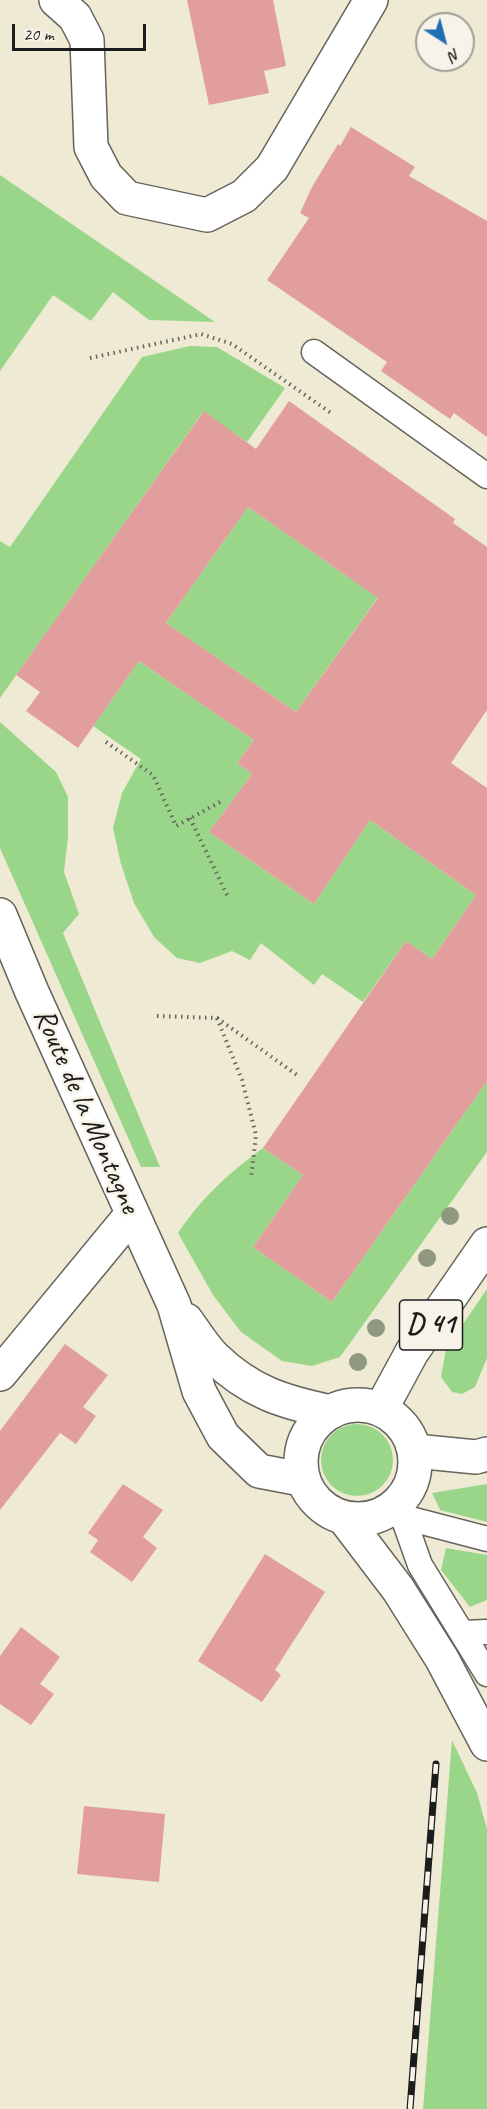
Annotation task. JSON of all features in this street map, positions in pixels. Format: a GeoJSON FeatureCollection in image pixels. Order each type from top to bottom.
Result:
{"type":"FeatureCollection","features":[{"type":"Feature","properties":{"kind":"main road"},"geometry":{"type":"LineString","coordinates":[[56,0],[75,17],[87,40],[91,147],[106,176],[127,198],[207,215],[244,196],[272,168],[371,0]]}},
{"type":"Feature","properties":{"kind":"main road","name":"Route de la Montagne"},"geometry":{"type":"LineString","coordinates":[[0,915],[174,1305],[199,1391],[223,1436],[259,1471],[301,1479]]}},
{"type":"Feature","properties":{"kind":"main road"},"geometry":{"type":"LineString","coordinates":[[0,1374],[132,1214]]}},
{"type":"Feature","properties":{"kind":"main road","name":"D 41"},"geometry":{"type":"LineString","coordinates":[[381,1409],[412,1352],[487,1244]]}},
{"type":"Feature","properties":{"kind":"main road","name":"Route de la Montagne"},"geometry":{"type":"LineString","coordinates":[[174,1305],[213,1356],[250,1386],[291,1403],[331,1412]]}},
{"type":"Feature","properties":{"kind":"main road"},"geometry":{"type":"LineString","coordinates":[[356,1405],[381,1409],[396,1419],[408,1434],[415,1451],[415,1470],[400,1510],[363,1520],[344,1518],[325,1510],[310,1495],[301,1479],[301,1451],[311,1428],[331,1412],[356,1405]]}},
{"type":"Feature","properties":{"kind":"main road"},"geometry":{"type":"LineString","coordinates":[[415,1451],[476,1457],[487,1454]]}},
{"type":"Feature","properties":{"kind":"main road"},"geometry":{"type":"LineString","coordinates":[[344,1518],[398,1589],[442,1659],[487,1744]]}},
{"type":"Feature","properties":{"kind":"lane"},"geometry":{"type":"LineString","coordinates":[[314,352],[487,476]]}},
{"type":"Feature","properties":{"kind":"lane"},"geometry":{"type":"LineString","coordinates":[[400,1510],[487,1539]]}},
{"type":"Feature","properties":{"kind":"lane"},"geometry":{"type":"LineString","coordinates":[[400,1510],[420,1565],[487,1674]]}},
{"type":"Feature","properties":{"kind":"lane"},"geometry":{"type":"LineString","coordinates":[[463,1633],[487,1632]]}},
{"type":"Feature","properties":{"kind":"path"},"geometry":{"type":"LineString","coordinates":[[90,358],[201,334],[232,344],[330,413]]}},
{"type":"Feature","properties":{"kind":"path"},"geometry":{"type":"LineString","coordinates":[[106,742],[153,774],[176,826],[222,801]]}},
{"type":"Feature","properties":{"kind":"path"},"geometry":{"type":"LineString","coordinates":[[190,818],[228,897]]}},
{"type":"Feature","properties":{"kind":"path"},"geometry":{"type":"LineString","coordinates":[[157,1016],[217,1018],[297,1075]]}},
{"type":"Feature","properties":{"kind":"path"},"geometry":{"type":"LineString","coordinates":[[217,1018],[242,1080],[256,1135],[251,1179]]}},
{"type":"Feature","properties":{"kind":"green space"},"geometry":{"type":"Polygon","coordinates":[[[0,175],[215,322],[149,320],[113,292],[91,321],[53,295],[0,371],[0,175]]]}},
{"type":"Feature","properties":{"kind":"green space"},"geometry":{"type":"Polygon","coordinates":[[[190,346],[217,347],[285,388],[247,442],[203,412],[0,698],[0,541],[10,547],[142,357],[190,346]]]}},
{"type":"Feature","properties":{"kind":"green space"},"geometry":{"type":"Polygon","coordinates":[[[248,507],[379,596],[296,712],[166,623],[248,507]]]}},
{"type":"Feature","properties":{"kind":"green space"},"geometry":{"type":"Polygon","coordinates":[[[139,661],[254,740],[237,763],[252,774],[209,832],[314,904],[370,820],[476,895],[432,959],[406,941],[363,1002],[322,974],[314,985],[261,943],[250,960],[232,951],[200,963],[177,958],[154,937],[134,903],[121,864],[113,828],[122,793],[141,759],[93,726],[139,661]]]}},
{"type":"Feature","properties":{"kind":"green space"},"geometry":{"type":"Polygon","coordinates":[[[0,722],[56,772],[68,797],[68,837],[64,872],[79,914],[63,933],[160,1167],[141,1167],[0,848],[0,722]]]}},
{"type":"Feature","properties":{"kind":"green space"},"geometry":{"type":"Polygon","coordinates":[[[487,1081],[487,1152],[340,1357],[312,1366],[282,1361],[241,1332],[213,1295],[178,1233],[217,1186],[263,1148],[303,1175],[253,1247],[332,1302],[487,1081]]]}},
{"type":"Feature","properties":{"kind":"green space"},"geometry":{"type":"Polygon","coordinates":[[[487,1289],[487,1358],[475,1387],[462,1394],[452,1392],[441,1377],[446,1349],[487,1289]]]}},
{"type":"Feature","properties":{"kind":"green space"},"geometry":{"type":"Polygon","coordinates":[[[357,1424],[377,1430],[387,1440],[393,1460],[387,1480],[377,1490],[357,1496],[337,1490],[327,1480],[321,1460],[327,1440],[337,1430],[357,1424]]]}},
{"type":"Feature","properties":{"kind":"green space"},"geometry":{"type":"Polygon","coordinates":[[[487,1484],[487,1522],[440,1510],[432,1493],[487,1484]]]}},
{"type":"Feature","properties":{"kind":"green space"},"geometry":{"type":"Polygon","coordinates":[[[446,1548],[487,1555],[487,1600],[470,1607],[441,1570],[446,1548]]]}},
{"type":"Feature","properties":{"kind":"green space"},"geometry":{"type":"Polygon","coordinates":[[[452,1740],[477,1793],[487,1829],[487,2109],[423,2109],[452,1740]]]}},
{"type":"Feature","properties":{"kind":"building"},"geometry":{"type":"Polygon","coordinates":[[[187,0],[273,0],[286,66],[264,71],[269,93],[209,105],[187,0]]]}},
{"type":"Feature","properties":{"kind":"building"},"geometry":{"type":"Polygon","coordinates":[[[351,127],[415,167],[409,176],[487,221],[487,437],[454,413],[450,419],[381,371],[387,362],[267,280],[309,218],[300,213],[312,187],[351,127]]]}},
{"type":"Feature","properties":{"kind":"building"},"geometry":{"type":"Polygon","coordinates":[[[289,401],[455,519],[453,523],[487,547],[487,710],[451,763],[487,788],[487,1081],[332,1302],[253,1247],[303,1175],[263,1148],[406,941],[432,959],[476,895],[370,820],[314,904],[209,832],[252,774],[237,763],[254,740],[139,661],[78,748],[26,711],[40,692],[16,675],[204,411],[256,449],[289,401]],[[248,507],[166,623],[296,712],[378,598],[248,507]]]}},
{"type":"Feature","properties":{"kind":"building"},"geometry":{"type":"Polygon","coordinates":[[[65,1344],[108,1375],[83,1407],[96,1416],[76,1444],[60,1433],[0,1510],[0,1431],[65,1344]]]}},
{"type":"Feature","properties":{"kind":"building"},"geometry":{"type":"Polygon","coordinates":[[[123,1484],[163,1510],[143,1537],[157,1548],[132,1582],[90,1552],[98,1540],[88,1533],[123,1484]]]}},
{"type":"Feature","properties":{"kind":"building"},"geometry":{"type":"Polygon","coordinates":[[[265,1554],[325,1592],[275,1670],[281,1675],[262,1702],[198,1661],[265,1554]]]}},
{"type":"Feature","properties":{"kind":"building"},"geometry":{"type":"Polygon","coordinates":[[[21,1627],[60,1657],[40,1684],[54,1694],[31,1725],[0,1704],[0,1656],[21,1627]]]}},
{"type":"Feature","properties":{"kind":"building"},"geometry":{"type":"Polygon","coordinates":[[[84,1806],[165,1814],[159,1882],[77,1874],[84,1806]]]}},
{"type":"Feature","properties":{"kind":"railway"},"geometry":{"type":"LineString","coordinates":[[410,2109],[436,1764]]}}]}
